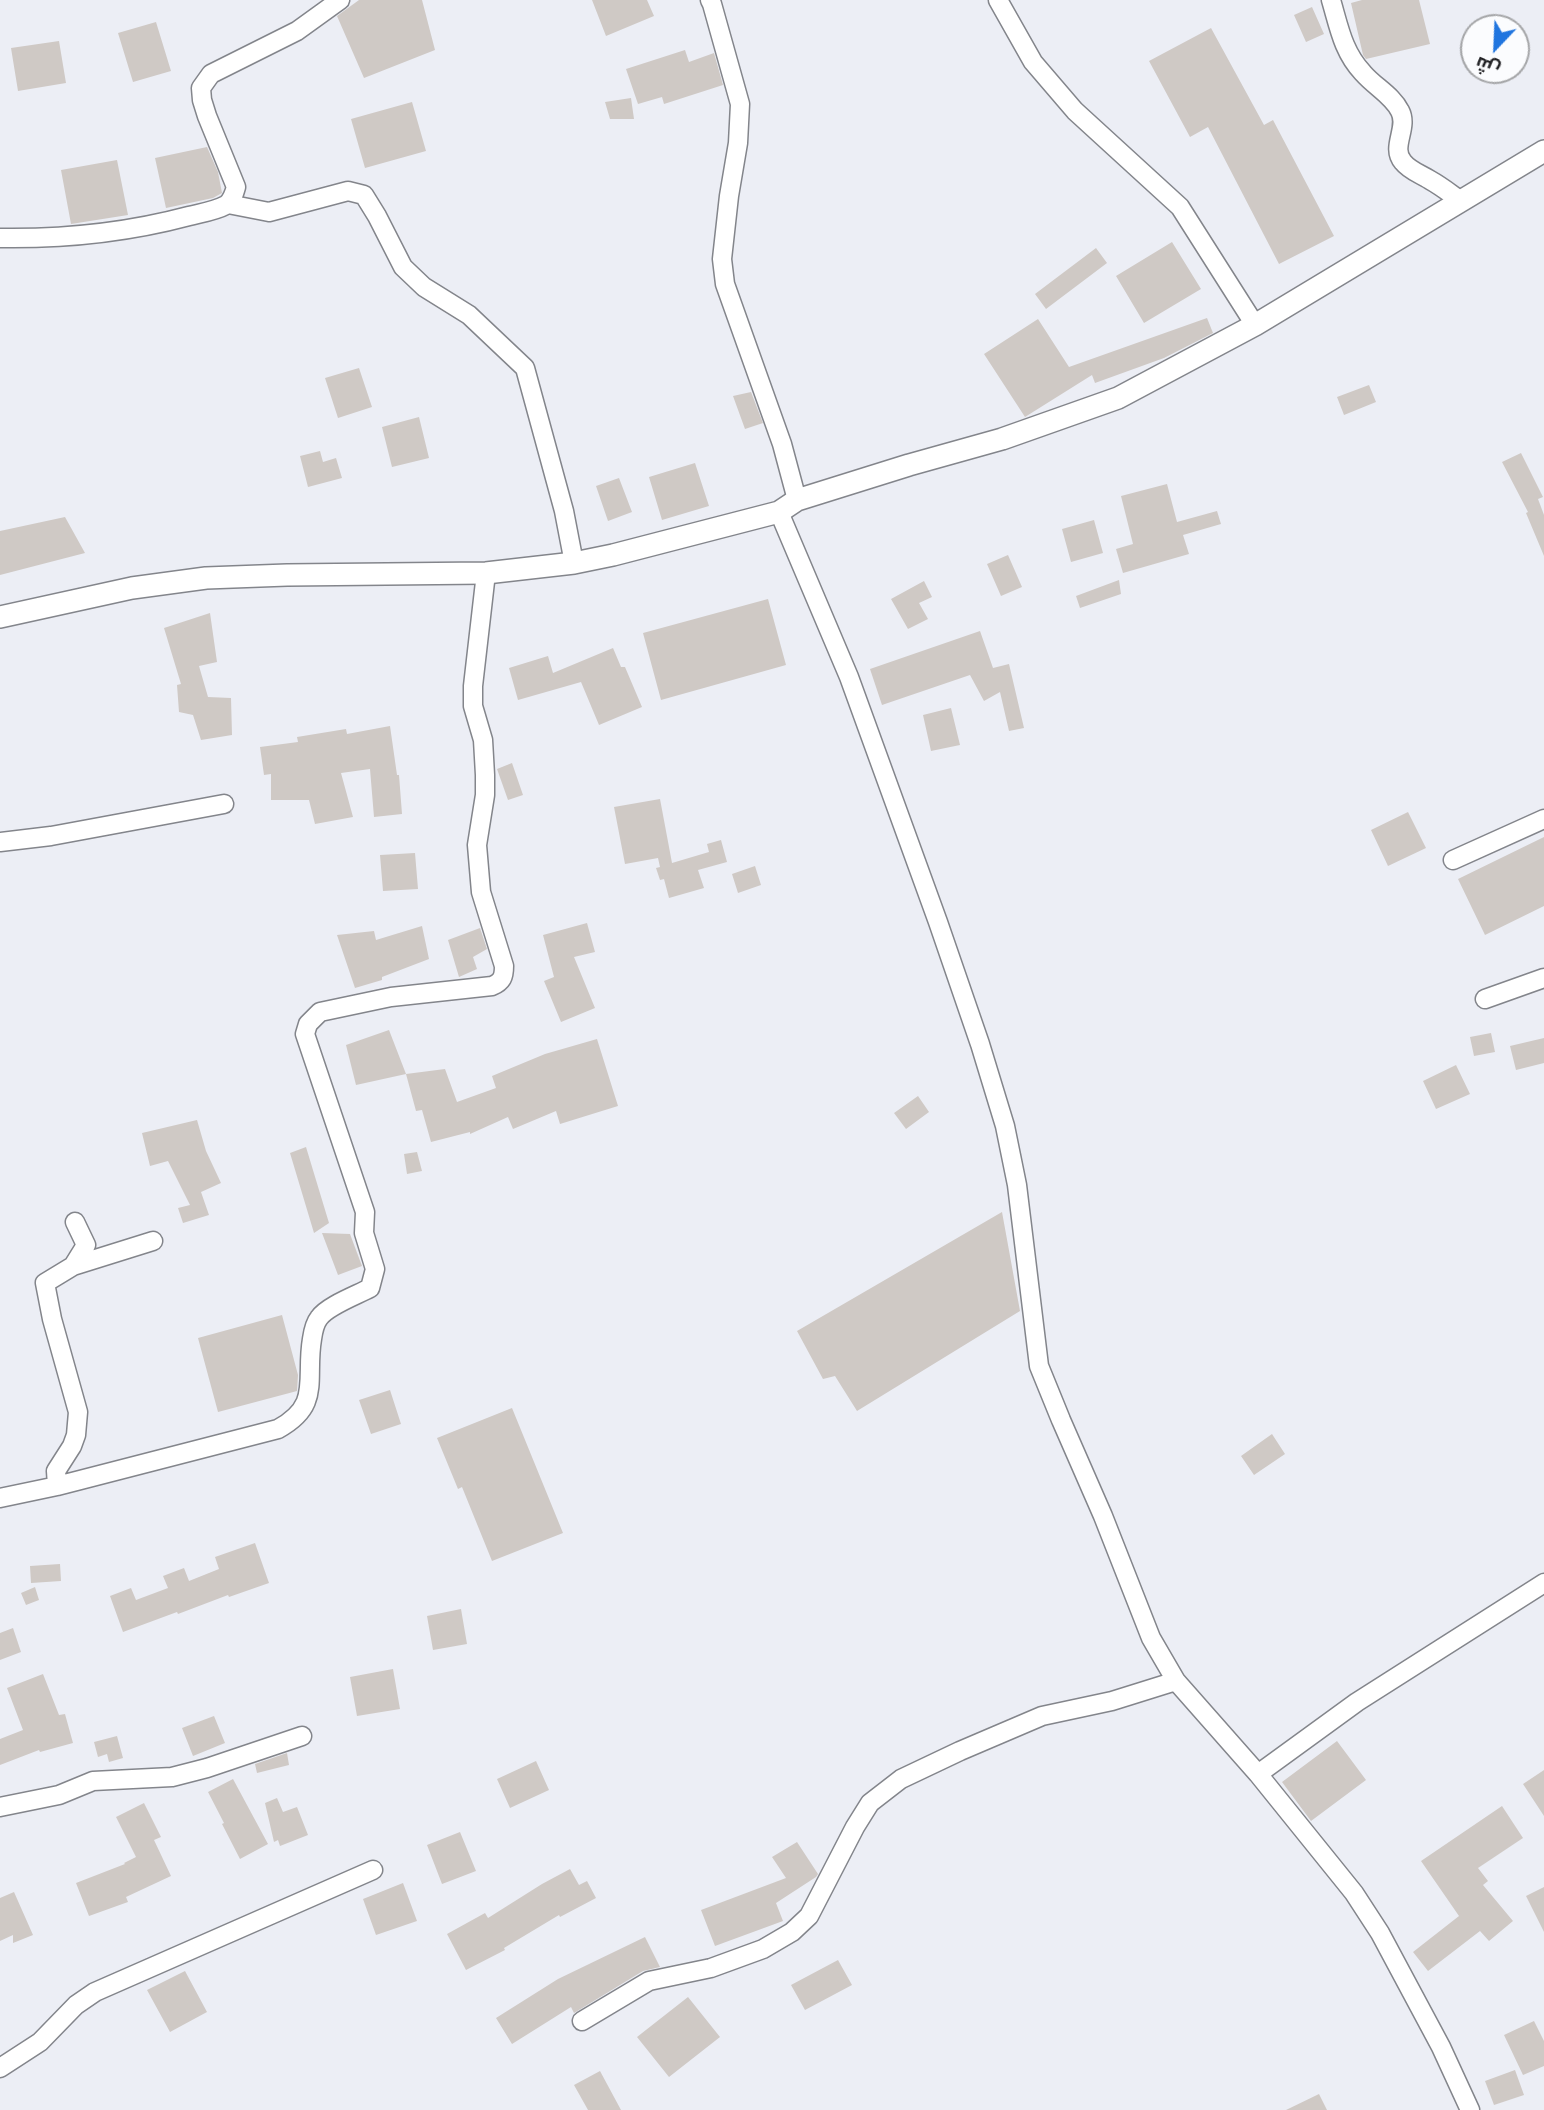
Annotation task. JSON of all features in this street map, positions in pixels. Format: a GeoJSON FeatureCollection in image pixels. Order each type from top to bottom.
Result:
{"type":"FeatureCollection","features":[{"type":"Feature","properties":{"kind":"street"},"geometry":{"type":"LineString","coordinates":[[0,238],[28,239],[112,231],[173,221],[228,204],[236,187],[201,100],[201,88],[211,74],[297,31],[340,0]]}},
{"type":"Feature","properties":{"kind":"street"},"geometry":{"type":"LineString","coordinates":[[709,0],[740,104],[738,143],[722,259],[725,284],[782,444],[797,500]]}},
{"type":"Feature","properties":{"kind":"street"},"geometry":{"type":"LineString","coordinates":[[998,0],[1033,62],[1075,111],[1180,207],[1255,325]]}},
{"type":"Feature","properties":{"kind":"street"},"geometry":{"type":"LineString","coordinates":[[1331,0],[1347,53],[1363,74],[1395,102],[1402,115],[1404,124],[1398,152],[1402,161],[1461,201]]}},
{"type":"Feature","properties":{"kind":"street"},"geometry":{"type":"LineString","coordinates":[[0,617],[132,588],[206,578],[486,573],[574,563],[779,512],[797,500],[1002,439],[1118,398],[1255,325],[1544,151]]}},
{"type":"Feature","properties":{"kind":"street"},"geometry":{"type":"LineString","coordinates":[[228,204],[270,212],[348,191],[364,195],[403,267],[424,287],[469,314],[525,368],[560,498],[574,563]]}},
{"type":"Feature","properties":{"kind":"street"},"geometry":{"type":"LineString","coordinates":[[779,512],[849,677],[980,1044],[1002,1114],[1017,1185],[1039,1366],[1151,1638],[1176,1681],[1258,1774],[1354,1893],[1441,2047],[1470,2110]]}},
{"type":"Feature","properties":{"kind":"street"},"geometry":{"type":"LineString","coordinates":[[0,1497],[57,1486],[278,1429],[291,1422],[303,1408],[309,1393],[310,1351],[319,1317],[332,1307],[370,1288],[376,1269],[364,1233],[365,1212],[305,1034],[308,1024],[320,1012],[391,997],[492,986],[499,983],[504,976],[481,892],[477,845],[485,795],[485,775],[483,740],[473,706],[473,686],[486,573]]}},
{"type":"Feature","properties":{"kind":"street"},"geometry":{"type":"LineString","coordinates":[[0,842],[51,836],[224,804]]}},
{"type":"Feature","properties":{"kind":"street"},"geometry":{"type":"LineString","coordinates":[[1453,860],[1544,819]]}},
{"type":"Feature","properties":{"kind":"street"},"geometry":{"type":"LineString","coordinates":[[1485,999],[1544,978]]}},
{"type":"Feature","properties":{"kind":"street"},"geometry":{"type":"LineString","coordinates":[[73,1266],[86,1245],[75,1223]]}},
{"type":"Feature","properties":{"kind":"street"},"geometry":{"type":"LineString","coordinates":[[57,1486],[56,1471],[72,1446],[78,1412],[52,1319],[45,1283],[73,1266],[153,1241]]}},
{"type":"Feature","properties":{"kind":"street"},"geometry":{"type":"LineString","coordinates":[[1258,1774],[1357,1702],[1544,1583]]}},
{"type":"Feature","properties":{"kind":"street"},"geometry":{"type":"LineString","coordinates":[[582,2021],[649,1981],[711,1968],[763,1949],[792,1932],[808,1916],[870,1803],[901,1779],[1042,1716],[1111,1701],[1176,1681]]}},
{"type":"Feature","properties":{"kind":"street"},"geometry":{"type":"LineString","coordinates":[[0,1807],[59,1794],[93,1781],[172,1777],[302,1736]]}},
{"type":"Feature","properties":{"kind":"street"},"geometry":{"type":"LineString","coordinates":[[0,2068],[40,2042],[76,2005],[95,1992],[373,1870]]}},
{"type":"Feature","properties":{"kind":"building"},"geometry":{"type":"Polygon","coordinates":[[[359,0],[422,0],[435,50],[364,78],[337,16],[359,0]]]}},
{"type":"Feature","properties":{"kind":"building"},"geometry":{"type":"Polygon","coordinates":[[[592,0],[647,0],[654,16],[606,36],[592,0]]]}},
{"type":"Feature","properties":{"kind":"building"},"geometry":{"type":"Polygon","coordinates":[[[1362,0],[1419,0],[1430,44],[1366,59],[1351,3],[1362,0]]]}},
{"type":"Feature","properties":{"kind":"building"},"geometry":{"type":"Polygon","coordinates":[[[1312,7],[1324,34],[1306,42],[1294,15],[1312,7]]]}},
{"type":"Feature","properties":{"kind":"building"},"geometry":{"type":"Polygon","coordinates":[[[156,22],[171,71],[133,82],[118,33],[156,22]]]}},
{"type":"Feature","properties":{"kind":"building"},"geometry":{"type":"Polygon","coordinates":[[[1211,28],[1264,125],[1273,120],[1334,236],[1279,264],[1208,127],[1190,137],[1149,61],[1211,28]]]}},
{"type":"Feature","properties":{"kind":"building"},"geometry":{"type":"Polygon","coordinates":[[[59,41],[66,83],[18,91],[11,48],[59,41]]]}},
{"type":"Feature","properties":{"kind":"building"},"geometry":{"type":"Polygon","coordinates":[[[685,50],[689,62],[714,53],[723,85],[664,104],[662,97],[638,104],[626,69],[685,50]]]}},
{"type":"Feature","properties":{"kind":"building"},"geometry":{"type":"Polygon","coordinates":[[[631,98],[634,119],[610,119],[605,102],[631,98]]]}},
{"type":"Feature","properties":{"kind":"building"},"geometry":{"type":"Polygon","coordinates":[[[412,102],[426,151],[365,168],[351,119],[412,102]]]}},
{"type":"Feature","properties":{"kind":"building"},"geometry":{"type":"Polygon","coordinates":[[[207,147],[218,172],[222,193],[213,198],[166,208],[155,158],[207,147]]]}},
{"type":"Feature","properties":{"kind":"building"},"geometry":{"type":"Polygon","coordinates":[[[117,160],[128,215],[71,224],[61,170],[117,160]]]}},
{"type":"Feature","properties":{"kind":"building"},"geometry":{"type":"Polygon","coordinates":[[[1172,242],[1201,289],[1144,323],[1116,276],[1172,242]]]}},
{"type":"Feature","properties":{"kind":"building"},"geometry":{"type":"Polygon","coordinates":[[[1096,248],[1107,263],[1046,309],[1035,294],[1096,248]]]}},
{"type":"Feature","properties":{"kind":"building"},"geometry":{"type":"Polygon","coordinates":[[[1207,318],[1213,333],[1164,358],[1095,383],[1092,375],[1025,417],[984,354],[1038,319],[1069,367],[1207,318]]]}},
{"type":"Feature","properties":{"kind":"building"},"geometry":{"type":"Polygon","coordinates":[[[359,368],[372,407],[338,418],[325,378],[359,368]]]}},
{"type":"Feature","properties":{"kind":"building"},"geometry":{"type":"Polygon","coordinates":[[[1369,385],[1376,402],[1344,415],[1337,397],[1369,385]]]}},
{"type":"Feature","properties":{"kind":"building"},"geometry":{"type":"Polygon","coordinates":[[[751,392],[763,423],[745,429],[733,396],[751,392]]]}},
{"type":"Feature","properties":{"kind":"building"},"geometry":{"type":"Polygon","coordinates":[[[419,417],[429,458],[392,467],[382,427],[419,417]]]}},
{"type":"Feature","properties":{"kind":"building"},"geometry":{"type":"Polygon","coordinates":[[[320,451],[323,462],[336,458],[342,478],[308,487],[300,456],[320,451]]]}},
{"type":"Feature","properties":{"kind":"building"},"geometry":{"type":"Polygon","coordinates":[[[1521,453],[1543,497],[1538,499],[1544,515],[1544,556],[1526,513],[1528,512],[1502,462],[1521,453]]]}},
{"type":"Feature","properties":{"kind":"building"},"geometry":{"type":"Polygon","coordinates":[[[695,463],[709,506],[662,520],[649,477],[695,463]]]}},
{"type":"Feature","properties":{"kind":"building"},"geometry":{"type":"Polygon","coordinates":[[[619,478],[632,512],[608,521],[596,486],[619,478]]]}},
{"type":"Feature","properties":{"kind":"building"},"geometry":{"type":"Polygon","coordinates":[[[1167,484],[1177,522],[1217,511],[1221,524],[1183,535],[1189,554],[1123,573],[1116,549],[1133,544],[1121,496],[1167,484]]]}},
{"type":"Feature","properties":{"kind":"building"},"geometry":{"type":"Polygon","coordinates":[[[65,517],[85,553],[0,575],[0,531],[65,517]]]}},
{"type":"Feature","properties":{"kind":"building"},"geometry":{"type":"Polygon","coordinates":[[[1094,520],[1103,553],[1071,562],[1062,529],[1094,520]]]}},
{"type":"Feature","properties":{"kind":"building"},"geometry":{"type":"Polygon","coordinates":[[[1008,555],[1022,587],[1001,596],[987,564],[1008,555]]]}},
{"type":"Feature","properties":{"kind":"building"},"geometry":{"type":"Polygon","coordinates":[[[1119,580],[1121,594],[1080,608],[1076,596],[1119,580]]]}},
{"type":"Feature","properties":{"kind":"building"},"geometry":{"type":"Polygon","coordinates":[[[924,581],[932,597],[919,603],[928,619],[908,629],[891,599],[924,581]]]}},
{"type":"Feature","properties":{"kind":"building"},"geometry":{"type":"Polygon","coordinates":[[[768,599],[786,665],[661,700],[643,633],[768,599]]]}},
{"type":"Feature","properties":{"kind":"building"},"geometry":{"type":"Polygon","coordinates":[[[210,613],[217,662],[199,666],[208,697],[231,698],[232,735],[201,740],[193,715],[179,712],[177,685],[181,684],[164,628],[210,613]]]}},
{"type":"Feature","properties":{"kind":"building"},"geometry":{"type":"Polygon","coordinates":[[[980,631],[993,668],[1009,664],[1024,728],[1009,731],[1000,692],[984,701],[970,675],[882,705],[870,669],[980,631]]]}},
{"type":"Feature","properties":{"kind":"building"},"geometry":{"type":"Polygon","coordinates":[[[613,648],[621,667],[625,667],[642,707],[599,725],[581,682],[518,700],[509,668],[548,656],[553,673],[613,648]]]}},
{"type":"Feature","properties":{"kind":"building"},"geometry":{"type":"Polygon","coordinates":[[[951,708],[960,745],[931,751],[923,715],[951,708]]]}},
{"type":"Feature","properties":{"kind":"building"},"geometry":{"type":"Polygon","coordinates":[[[390,726],[399,775],[402,814],[374,817],[370,769],[341,773],[353,817],[315,824],[309,800],[271,800],[271,774],[264,775],[260,747],[298,742],[297,737],[346,729],[347,734],[390,726]]]}},
{"type":"Feature","properties":{"kind":"building"},"geometry":{"type":"Polygon","coordinates":[[[512,763],[523,795],[508,800],[497,769],[512,763]]]}},
{"type":"Feature","properties":{"kind":"building"},"geometry":{"type":"Polygon","coordinates":[[[660,799],[672,863],[709,852],[707,844],[721,840],[727,862],[698,870],[704,888],[669,898],[664,879],[660,880],[656,868],[660,867],[658,858],[625,864],[614,807],[660,799]]]}},
{"type":"Feature","properties":{"kind":"building"},"geometry":{"type":"Polygon","coordinates":[[[1408,812],[1426,848],[1388,866],[1371,830],[1408,812]]]}},
{"type":"Feature","properties":{"kind":"building"},"geometry":{"type":"Polygon","coordinates":[[[1544,837],[1544,906],[1485,935],[1458,879],[1544,837]]]}},
{"type":"Feature","properties":{"kind":"building"},"geometry":{"type":"Polygon","coordinates":[[[415,853],[418,889],[383,891],[380,855],[415,853]]]}},
{"type":"Feature","properties":{"kind":"building"},"geometry":{"type":"Polygon","coordinates":[[[755,866],[761,885],[738,893],[732,874],[755,866]]]}},
{"type":"Feature","properties":{"kind":"building"},"geometry":{"type":"Polygon","coordinates":[[[587,923],[595,952],[574,957],[595,1008],[561,1022],[544,981],[554,977],[543,935],[587,923]]]}},
{"type":"Feature","properties":{"kind":"building"},"geometry":{"type":"Polygon","coordinates":[[[422,926],[429,959],[382,977],[382,980],[355,988],[337,935],[374,931],[376,940],[422,926]]]}},
{"type":"Feature","properties":{"kind":"building"},"geometry":{"type":"Polygon","coordinates":[[[480,928],[487,949],[473,957],[477,969],[459,977],[448,940],[480,928]]]}},
{"type":"Feature","properties":{"kind":"building"},"geometry":{"type":"Polygon","coordinates":[[[389,1030],[406,1074],[356,1085],[346,1045],[389,1030]]]}},
{"type":"Feature","properties":{"kind":"building"},"geometry":{"type":"Polygon","coordinates":[[[1491,1033],[1495,1052],[1474,1056],[1470,1037],[1491,1033]]]}},
{"type":"Feature","properties":{"kind":"building"},"geometry":{"type":"Polygon","coordinates":[[[1544,1038],[1544,1063],[1516,1070],[1510,1046],[1544,1038]]]}},
{"type":"Feature","properties":{"kind":"building"},"geometry":{"type":"Polygon","coordinates":[[[597,1039],[618,1106],[560,1124],[556,1111],[513,1129],[508,1117],[470,1134],[431,1142],[422,1110],[416,1111],[406,1074],[445,1069],[457,1102],[496,1088],[492,1076],[545,1054],[597,1039]]]}},
{"type":"Feature","properties":{"kind":"building"},"geometry":{"type":"Polygon","coordinates":[[[1456,1065],[1470,1094],[1436,1109],[1423,1081],[1456,1065]]]}},
{"type":"Feature","properties":{"kind":"building"},"geometry":{"type":"Polygon","coordinates":[[[918,1096],[929,1112],[906,1129],[894,1113],[918,1096]]]}},
{"type":"Feature","properties":{"kind":"building"},"geometry":{"type":"Polygon","coordinates":[[[197,1120],[206,1151],[221,1183],[201,1192],[209,1215],[183,1223],[178,1208],[190,1205],[168,1161],[150,1166],[142,1133],[197,1120]]]}},
{"type":"Feature","properties":{"kind":"building"},"geometry":{"type":"Polygon","coordinates":[[[306,1147],[329,1223],[314,1233],[290,1153],[306,1147]]]}},
{"type":"Feature","properties":{"kind":"building"},"geometry":{"type":"Polygon","coordinates":[[[417,1152],[422,1171],[407,1174],[404,1154],[417,1152]]]}},
{"type":"Feature","properties":{"kind":"building"},"geometry":{"type":"Polygon","coordinates":[[[1002,1212],[1020,1311],[857,1411],[835,1376],[823,1379],[797,1331],[1002,1212]]]}},
{"type":"Feature","properties":{"kind":"building"},"geometry":{"type":"Polygon","coordinates":[[[322,1233],[350,1234],[362,1266],[338,1275],[322,1233]]]}},
{"type":"Feature","properties":{"kind":"building"},"geometry":{"type":"Polygon","coordinates":[[[282,1315],[298,1375],[297,1391],[218,1412],[198,1338],[282,1315]]]}},
{"type":"Feature","properties":{"kind":"building"},"geometry":{"type":"Polygon","coordinates":[[[390,1390],[401,1424],[371,1434],[359,1400],[390,1390]]]}},
{"type":"Feature","properties":{"kind":"building"},"geometry":{"type":"Polygon","coordinates":[[[512,1408],[563,1533],[492,1561],[462,1487],[458,1489],[437,1438],[512,1408]]]}},
{"type":"Feature","properties":{"kind":"building"},"geometry":{"type":"Polygon","coordinates":[[[1272,1434],[1285,1454],[1254,1475],[1241,1456],[1272,1434]]]}},
{"type":"Feature","properties":{"kind":"building"},"geometry":{"type":"Polygon","coordinates":[[[255,1543],[269,1583],[123,1632],[110,1596],[131,1588],[136,1600],[168,1588],[163,1576],[184,1568],[189,1581],[219,1569],[215,1557],[255,1543]]]}},
{"type":"Feature","properties":{"kind":"building"},"geometry":{"type":"Polygon","coordinates":[[[60,1564],[61,1581],[31,1583],[30,1566],[60,1564]]]}},
{"type":"Feature","properties":{"kind":"building"},"geometry":{"type":"Polygon","coordinates":[[[35,1587],[39,1600],[26,1605],[21,1593],[35,1587]]]}},
{"type":"Feature","properties":{"kind":"building"},"geometry":{"type":"Polygon","coordinates":[[[461,1609],[467,1644],[433,1650],[427,1616],[461,1609]]]}},
{"type":"Feature","properties":{"kind":"building"},"geometry":{"type":"Polygon","coordinates":[[[13,1628],[21,1652],[0,1660],[0,1633],[13,1628]]]}},
{"type":"Feature","properties":{"kind":"building"},"geometry":{"type":"Polygon","coordinates":[[[393,1669],[400,1709],[357,1716],[350,1677],[393,1669]]]}},
{"type":"Feature","properties":{"kind":"building"},"geometry":{"type":"Polygon","coordinates":[[[43,1674],[59,1715],[65,1714],[73,1743],[40,1752],[39,1750],[0,1765],[0,1739],[23,1730],[7,1688],[43,1674]]]}},
{"type":"Feature","properties":{"kind":"building"},"geometry":{"type":"Polygon","coordinates":[[[214,1716],[225,1743],[193,1756],[182,1728],[214,1716]]]}},
{"type":"Feature","properties":{"kind":"building"},"geometry":{"type":"Polygon","coordinates":[[[117,1736],[123,1758],[109,1762],[107,1754],[98,1757],[94,1742],[117,1736]]]}},
{"type":"Feature","properties":{"kind":"building"},"geometry":{"type":"Polygon","coordinates":[[[1337,1741],[1366,1780],[1311,1821],[1282,1782],[1337,1741]]]}},
{"type":"Feature","properties":{"kind":"building"},"geometry":{"type":"Polygon","coordinates":[[[287,1753],[289,1765],[257,1773],[255,1764],[287,1753]]]}},
{"type":"Feature","properties":{"kind":"building"},"geometry":{"type":"Polygon","coordinates":[[[536,1761],[549,1790],[510,1808],[497,1779],[536,1761]]]}},
{"type":"Feature","properties":{"kind":"building"},"geometry":{"type":"Polygon","coordinates":[[[1544,1770],[1544,1816],[1523,1784],[1544,1770]]]}},
{"type":"Feature","properties":{"kind":"building"},"geometry":{"type":"Polygon","coordinates":[[[233,1779],[268,1844],[240,1859],[208,1792],[233,1779]]]}},
{"type":"Feature","properties":{"kind":"building"},"geometry":{"type":"Polygon","coordinates":[[[277,1798],[283,1812],[297,1807],[308,1835],[280,1846],[278,1840],[274,1842],[265,1803],[277,1798]]]}},
{"type":"Feature","properties":{"kind":"building"},"geometry":{"type":"Polygon","coordinates":[[[144,1803],[161,1837],[154,1840],[171,1876],[126,1897],[128,1902],[89,1916],[76,1883],[136,1857],[116,1817],[144,1803]]]}},
{"type":"Feature","properties":{"kind":"building"},"geometry":{"type":"Polygon","coordinates":[[[1502,1806],[1523,1838],[1478,1868],[1488,1881],[1483,1885],[1513,1921],[1489,1941],[1480,1931],[1428,1971],[1413,1952],[1459,1916],[1421,1861],[1502,1806]]]}},
{"type":"Feature","properties":{"kind":"building"},"geometry":{"type":"Polygon","coordinates":[[[460,1832],[476,1871],[442,1884],[427,1845],[460,1832]]]}},
{"type":"Feature","properties":{"kind":"building"},"geometry":{"type":"Polygon","coordinates":[[[797,1842],[818,1874],[776,1903],[783,1921],[715,1946],[701,1910],[786,1878],[772,1857],[797,1842]]]}},
{"type":"Feature","properties":{"kind":"building"},"geometry":{"type":"Polygon","coordinates":[[[570,1869],[579,1885],[587,1881],[596,1898],[560,1917],[559,1915],[504,1948],[505,1950],[466,1970],[447,1934],[485,1913],[488,1918],[570,1869]]]}},
{"type":"Feature","properties":{"kind":"building"},"geometry":{"type":"Polygon","coordinates":[[[403,1883],[417,1921],[376,1935],[363,1899],[403,1883]]]}},
{"type":"Feature","properties":{"kind":"building"},"geometry":{"type":"Polygon","coordinates":[[[1544,1887],[1544,1932],[1526,1896],[1544,1887]]]}},
{"type":"Feature","properties":{"kind":"building"},"geometry":{"type":"Polygon","coordinates":[[[14,1892],[33,1935],[13,1943],[13,1935],[0,1941],[0,1898],[14,1892]]]}},
{"type":"Feature","properties":{"kind":"building"},"geometry":{"type":"Polygon","coordinates":[[[645,1937],[660,1967],[643,1971],[574,2013],[571,2007],[512,2044],[496,2018],[558,1979],[645,1937]]]}},
{"type":"Feature","properties":{"kind":"building"},"geometry":{"type":"Polygon","coordinates":[[[838,1960],[852,1985],[805,2010],[791,1985],[838,1960]]]}},
{"type":"Feature","properties":{"kind":"building"},"geometry":{"type":"Polygon","coordinates":[[[185,1971],[207,2012],[170,2032],[147,1990],[185,1971]]]}},
{"type":"Feature","properties":{"kind":"building"},"geometry":{"type":"Polygon","coordinates":[[[688,1997],[720,2037],[669,2077],[637,2037],[688,1997]]]}},
{"type":"Feature","properties":{"kind":"building"},"geometry":{"type":"Polygon","coordinates":[[[1534,2021],[1544,2041],[1544,2066],[1523,2075],[1504,2035],[1534,2021]]]}},
{"type":"Feature","properties":{"kind":"building"},"geometry":{"type":"Polygon","coordinates":[[[1515,2070],[1524,2095],[1494,2105],[1485,2081],[1515,2070]]]}},
{"type":"Feature","properties":{"kind":"building"},"geometry":{"type":"Polygon","coordinates":[[[600,2071],[621,2110],[588,2110],[574,2085],[600,2071]]]}},
{"type":"Feature","properties":{"kind":"building"},"geometry":{"type":"Polygon","coordinates":[[[1319,2094],[1327,2110],[1286,2110],[1319,2094]]]}}]}
